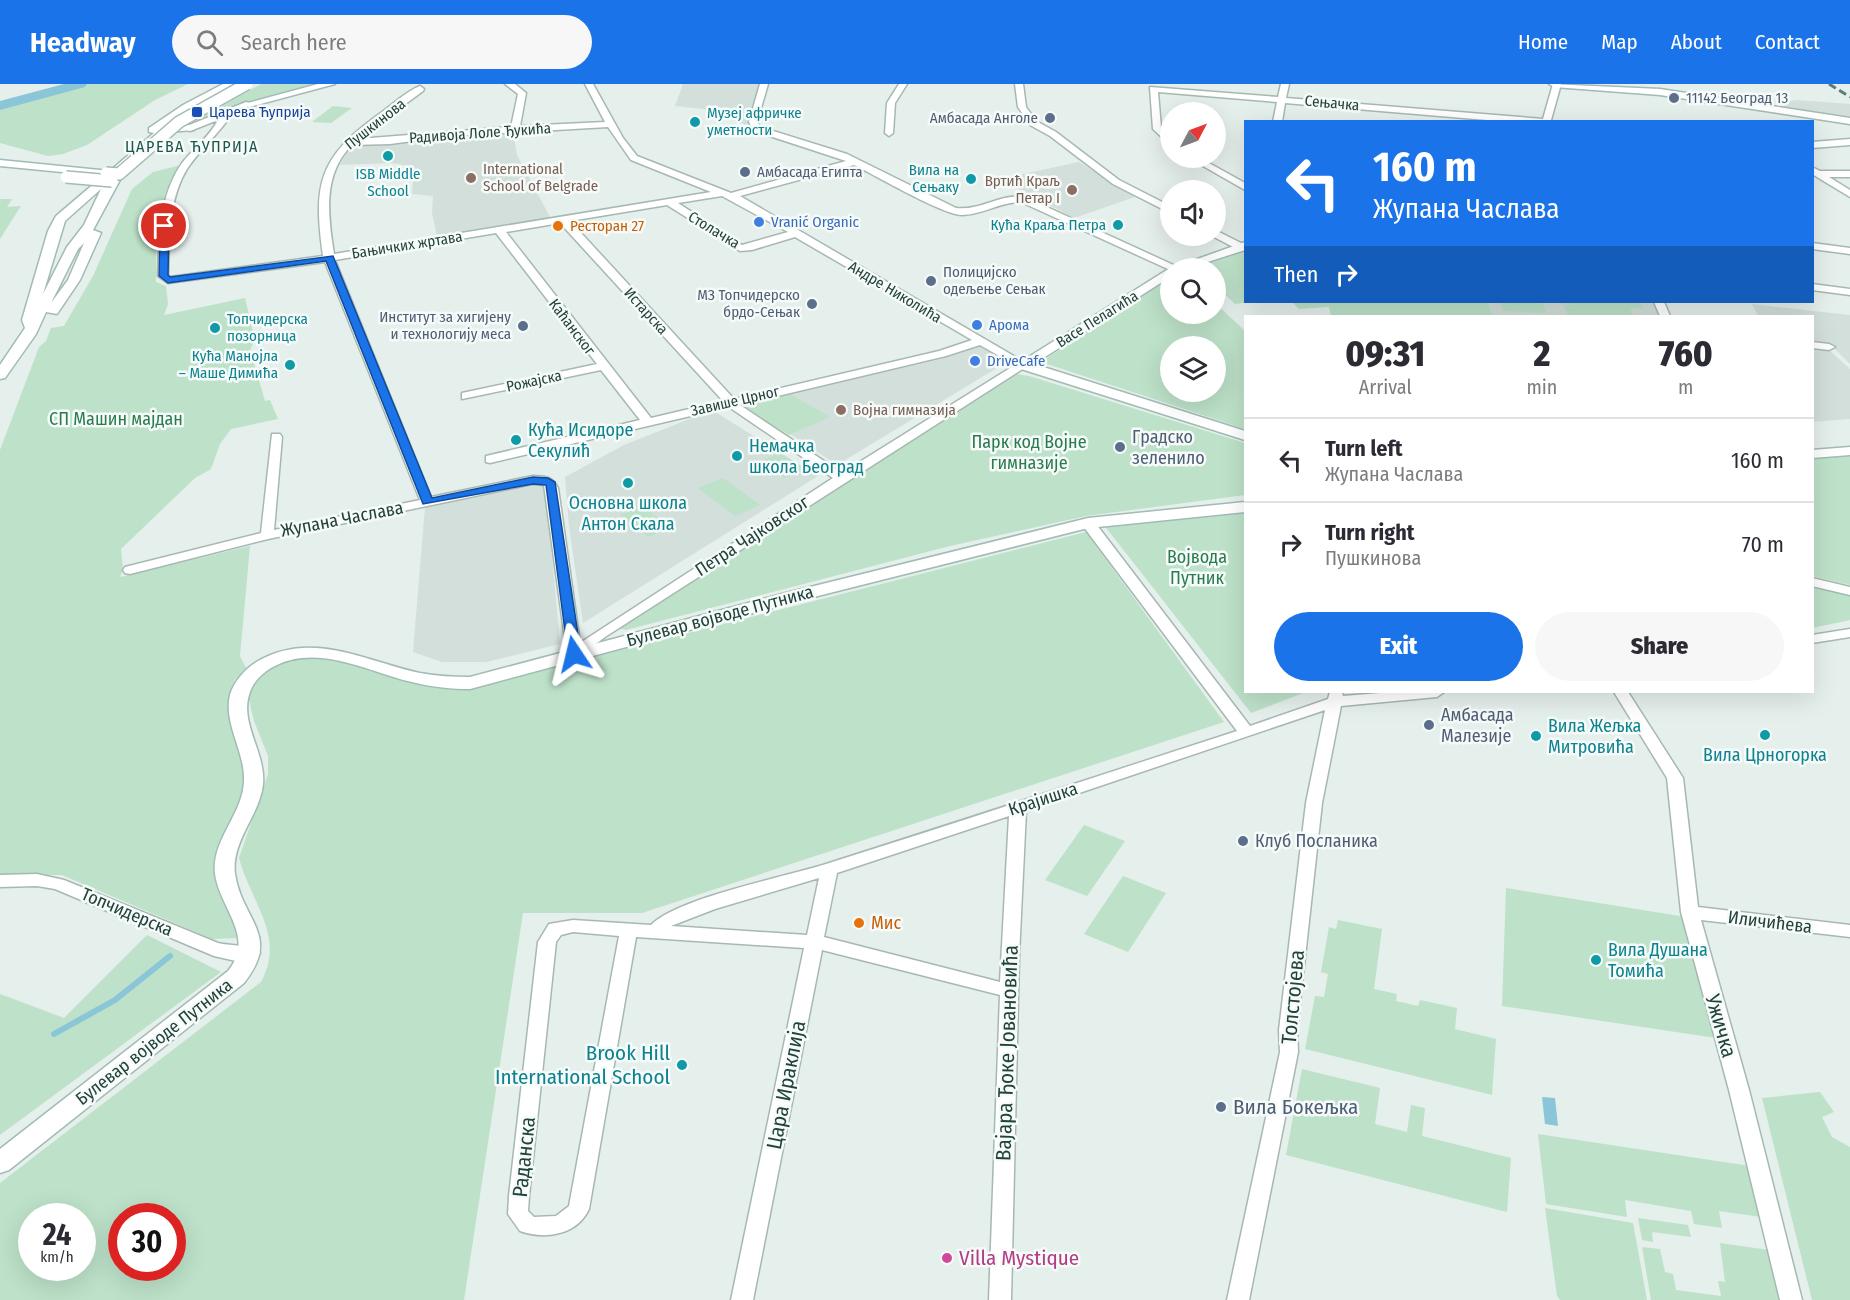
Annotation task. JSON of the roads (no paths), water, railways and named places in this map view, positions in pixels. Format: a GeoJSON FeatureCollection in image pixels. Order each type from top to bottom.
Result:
{"type":"FeatureCollection","features":[{"type":"Feature","properties":{"kind":"main road"},"geometry":{"type":"LineString","coordinates":[[170,123],[186,102],[217,84]]}},
{"type":"Feature","properties":{"kind":"main road"},"geometry":{"type":"LineString","coordinates":[[73,246],[71,241],[81,208],[90,193],[128,150],[231,84]]}},
{"type":"Feature","properties":{"kind":"main road"},"geometry":{"type":"LineString","coordinates":[[32,328],[29,320],[57,224],[111,170],[170,123],[237,84]]}},
{"type":"Feature","properties":{"kind":"main road"},"geometry":{"type":"LineString","coordinates":[[0,169],[65,172],[111,170],[203,106],[247,84]]}},
{"type":"Feature","properties":{"kind":"main road"},"geometry":{"type":"LineString","coordinates":[[249,104],[330,84]]}},
{"type":"Feature","properties":{"kind":"main road"},"geometry":{"type":"LineString","coordinates":[[1556,84],[1663,92],[1850,121]]}},
{"type":"Feature","properties":{"kind":"main road"},"geometry":{"type":"LineString","coordinates":[[170,123],[190,128]]}},
{"type":"Feature","properties":{"kind":"main road"},"geometry":{"type":"LineString","coordinates":[[1814,145],[1850,142]]}},
{"type":"Feature","properties":{"kind":"main road"},"geometry":{"type":"LineString","coordinates":[[0,375],[32,328],[73,246],[81,240],[111,170],[128,150]]}},
{"type":"Feature","properties":{"kind":"main road"},"geometry":{"type":"LineString","coordinates":[[0,163],[65,172],[111,170]]}},
{"type":"Feature","properties":{"kind":"main road"},"geometry":{"type":"LineString","coordinates":[[32,328],[55,308],[74,280],[118,183],[111,170]]}},
{"type":"Feature","properties":{"kind":"main road"},"geometry":{"type":"LineString","coordinates":[[65,172],[82,182],[90,193]]}},
{"type":"Feature","properties":{"kind":"main road"},"geometry":{"type":"LineString","coordinates":[[1208,258],[1243,247]]}},
{"type":"Feature","properties":{"kind":"main road","name":"Васе Пелагића"},"geometry":{"type":"LineString","coordinates":[[1023,365],[1160,278]]}},
{"type":"Feature","properties":{"kind":"main road","name":"Андре Николића"},"geometry":{"type":"LineString","coordinates":[[1023,365],[1244,436]]}},
{"type":"Feature","properties":{"kind":"main road"},"geometry":{"type":"LineString","coordinates":[[1814,454],[1850,451]]}},
{"type":"Feature","properties":{"kind":"main road","name":"Булевар војводе Путника"},"geometry":{"type":"LineString","coordinates":[[0,1163],[236,977],[251,953],[249,936],[225,873],[230,851],[254,782],[237,697],[243,682],[258,668],[283,654],[310,650],[362,662],[426,682],[456,684],[475,682],[574,654],[1088,523],[1244,507]]}},
{"type":"Feature","properties":{"kind":"street"},"geometry":{"type":"LineString","coordinates":[[509,84],[522,93],[514,129]]}},
{"type":"Feature","properties":{"kind":"street","name":"Андре Николића"},"geometry":{"type":"LineString","coordinates":[[589,84],[610,124],[634,158],[727,194],[1023,365]]}},
{"type":"Feature","properties":{"kind":"street"},"geometry":{"type":"LineString","coordinates":[[764,84],[753,122],[755,127],[856,161],[954,211],[970,211],[1008,200],[1022,199],[1160,260]]}},
{"type":"Feature","properties":{"kind":"street"},"geometry":{"type":"LineString","coordinates":[[889,133],[891,103],[903,84]]}},
{"type":"Feature","properties":{"kind":"street"},"geometry":{"type":"LineString","coordinates":[[1019,84],[1022,107],[1035,125],[1053,134],[1116,182],[1160,205]]}},
{"type":"Feature","properties":{"kind":"street"},"geometry":{"type":"LineString","coordinates":[[1277,120],[1285,84]]}},
{"type":"Feature","properties":{"kind":"street"},"geometry":{"type":"LineString","coordinates":[[1547,120],[1556,84]]}},
{"type":"Feature","properties":{"kind":"street","name":"Пушкинова"},"geometry":{"type":"LineString","coordinates":[[420,89],[350,142],[336,157],[327,185],[323,215],[329,258],[428,502]]}},
{"type":"Feature","properties":{"kind":"street","name":"Сењачка"},"geometry":{"type":"LineString","coordinates":[[1160,135],[1156,127],[1153,89],[1534,120]]}},
{"type":"Feature","properties":{"kind":"street"},"geometry":{"type":"LineString","coordinates":[[190,128],[249,104]]}},
{"type":"Feature","properties":{"kind":"street"},"geometry":{"type":"LineString","coordinates":[[1409,110],[1410,120]]}},
{"type":"Feature","properties":{"kind":"street","name":"Бањичких жртава"},"geometry":{"type":"LineString","coordinates":[[219,116],[222,122],[180,173],[164,226],[165,278],[178,280],[329,258],[727,194],[856,161]]}},
{"type":"Feature","properties":{"kind":"street","name":"Радивоја Лоле Ђукића"},"geometry":{"type":"LineString","coordinates":[[350,142],[610,124]]}},
{"type":"Feature","properties":{"kind":"street"},"geometry":{"type":"LineString","coordinates":[[1212,168],[1244,186]]}},
{"type":"Feature","properties":{"kind":"street"},"geometry":{"type":"LineString","coordinates":[[1815,172],[1850,174]]}},
{"type":"Feature","properties":{"kind":"street"},"geometry":{"type":"LineString","coordinates":[[1815,172],[1850,194]]}},
{"type":"Feature","properties":{"kind":"street","name":"Столачка"},"geometry":{"type":"LineString","coordinates":[[669,202],[740,248],[748,248],[796,233]]}},
{"type":"Feature","properties":{"kind":"street","name":"Истарска"},"geometry":{"type":"LineString","coordinates":[[563,220],[729,402],[756,423],[841,478]]}},
{"type":"Feature","properties":{"kind":"street","name":"Каћанског"},"geometry":{"type":"LineString","coordinates":[[499,230],[647,422]]}},
{"type":"Feature","properties":{"kind":"street"},"geometry":{"type":"LineString","coordinates":[[1226,238],[1243,247]]}},
{"type":"Feature","properties":{"kind":"street"},"geometry":{"type":"LineString","coordinates":[[1814,246],[1850,251]]}},
{"type":"Feature","properties":{"kind":"street"},"geometry":{"type":"LineString","coordinates":[[1814,287],[1850,292]]}},
{"type":"Feature","properties":{"kind":"street","name":"Завише Црног"},"geometry":{"type":"LineString","coordinates":[[490,459],[942,354],[979,341]]}},
{"type":"Feature","properties":{"kind":"street"},"geometry":{"type":"LineString","coordinates":[[1814,345],[1829,347]]}},
{"type":"Feature","properties":{"kind":"street","name":"Петра Чајковског"},"geometry":{"type":"LineString","coordinates":[[574,654],[600,634],[841,478],[1023,365]]}},
{"type":"Feature","properties":{"kind":"street","name":"Рожајска"},"geometry":{"type":"LineString","coordinates":[[466,396],[602,366]]}},
{"type":"Feature","properties":{"kind":"street"},"geometry":{"type":"LineString","coordinates":[[267,534],[276,437]]}},
{"type":"Feature","properties":{"kind":"street","name":"Жупана Часлава"},"geometry":{"type":"LineString","coordinates":[[130,570],[267,534],[533,480],[548,481],[552,488],[574,654]]}},
{"type":"Feature","properties":{"kind":"street"},"geometry":{"type":"LineString","coordinates":[[1088,523],[1247,733]]}},
{"type":"Feature","properties":{"kind":"street"},"geometry":{"type":"LineString","coordinates":[[1814,582],[1850,591]]}},
{"type":"Feature","properties":{"kind":"street"},"geometry":{"type":"LineString","coordinates":[[1814,639],[1850,633]]}},
{"type":"Feature","properties":{"kind":"street","name":"Крајишка"},"geometry":{"type":"LineString","coordinates":[[656,930],[666,920],[709,904],[829,869],[1247,733],[1335,697],[1417,693]]}},
{"type":"Feature","properties":{"kind":"street","name":"Ужичка"},"geometry":{"type":"LineString","coordinates":[[1622,693],[1675,778],[1690,912],[1739,1090],[1791,1300]]}},
{"type":"Feature","properties":{"kind":"street","name":"Толстојева"},"geometry":{"type":"LineString","coordinates":[[1238,1300],[1289,1052],[1288,1030],[1314,803],[1335,697]]}},
{"type":"Feature","properties":{"kind":"street","name":"Вајара Ђоке Јовановића"},"geometry":{"type":"LineString","coordinates":[[1000,1300],[1009,991],[1018,807]]}},
{"type":"Feature","properties":{"kind":"street","name":"Цара Ираклија"},"geometry":{"type":"LineString","coordinates":[[742,1300],[829,869]]}},
{"type":"Feature","properties":{"kind":"street","name":"Топчидерска"},"geometry":{"type":"LineString","coordinates":[[0,881],[37,880],[58,885],[214,949],[236,954],[251,953]]}},
{"type":"Feature","properties":{"kind":"street","name":"Иличићева"},"geometry":{"type":"LineString","coordinates":[[1690,912],[1850,930]]}},
{"type":"Feature","properties":{"kind":"street","name":"Раданска"},"geometry":{"type":"LineString","coordinates":[[629,929],[579,1209],[571,1220],[559,1225],[533,1226],[523,1223],[518,1214],[547,942],[555,929],[573,926],[656,930],[814,942],[854,950],[1009,991]]}},
{"type":"Feature","properties":{"kind":"water"},"geometry":{"type":"Polygon","coordinates":[[[1542,1097],[1555,1098],[1558,1126],[1545,1124],[1542,1097]]]}},
{"type":"Feature","properties":{"kind":"waterway"},"geometry":{"type":"LineString","coordinates":[[0,106],[80,84]]}},
{"type":"Feature","properties":{"kind":"waterway"},"geometry":{"type":"LineString","coordinates":[[54,1034],[115,1000],[170,956]]}},
{"type":"Feature","properties":{"kind":"railway"},"geometry":{"type":"LineString","coordinates":[[1829,84],[1850,97]]}},
{"type":"Feature","properties":{"kind":"place","name":"11142 Београд 13"},"geometry":{"type":"Point","coordinates":[1674,98]}},
{"type":"Feature","properties":{"kind":"place","name":"Царева Ћуприја"},"geometry":{"type":"Point","coordinates":[197,112]}},
{"type":"Feature","properties":{"kind":"place","name":"Амбасада Анголе"},"geometry":{"type":"Point","coordinates":[1050,118]}},
{"type":"Feature","properties":{"kind":"place","name":"Музеј афричке уметности"},"geometry":{"type":"Point","coordinates":[695,122]}},
{"type":"Feature","properties":{"kind":"place","name":"ISB Middle School"},"geometry":{"type":"Point","coordinates":[388,156]}},
{"type":"Feature","properties":{"kind":"place","name":"Амбасада Египта"},"geometry":{"type":"Point","coordinates":[745,172]}},
{"type":"Feature","properties":{"kind":"place","name":"International School of Belgrade"},"geometry":{"type":"Point","coordinates":[471,178]}},
{"type":"Feature","properties":{"kind":"place","name":"Вила на Сењаку"},"geometry":{"type":"Point","coordinates":[971,179]}},
{"type":"Feature","properties":{"kind":"place","name":"Вртић Краљ Петар I"},"geometry":{"type":"Point","coordinates":[1072,190]}},
{"type":"Feature","properties":{"kind":"place","name":"Vranić Organic"},"geometry":{"type":"Point","coordinates":[759,222]}},
{"type":"Feature","properties":{"kind":"place","name":"Кућа Краља Петра"},"geometry":{"type":"Point","coordinates":[1118,225]}},
{"type":"Feature","properties":{"kind":"place","name":"Ресторан 27"},"geometry":{"type":"Point","coordinates":[558,226]}},
{"type":"Feature","properties":{"kind":"place","name":"Полицијско одељење Сењак"},"geometry":{"type":"Point","coordinates":[931,281]}},
{"type":"Feature","properties":{"kind":"place","name":"МЗ Топчидерско брдо-Сењак"},"geometry":{"type":"Point","coordinates":[812,304]}},
{"type":"Feature","properties":{"kind":"place","name":"Арома"},"geometry":{"type":"Point","coordinates":[977,325]}},
{"type":"Feature","properties":{"kind":"place","name":"Институт за хигијену и технологију меса"},"geometry":{"type":"Point","coordinates":[523,326]}},
{"type":"Feature","properties":{"kind":"place","name":"Топчидерска позорница"},"geometry":{"type":"Point","coordinates":[215,328]}},
{"type":"Feature","properties":{"kind":"place","name":"DriveCafe"},"geometry":{"type":"Point","coordinates":[975,361]}},
{"type":"Feature","properties":{"kind":"place","name":"Кућа Манојла – Маше Димића"},"geometry":{"type":"Point","coordinates":[290,365]}},
{"type":"Feature","properties":{"kind":"place","name":"Војна гимназија"},"geometry":{"type":"Point","coordinates":[841,410]}},
{"type":"Feature","properties":{"kind":"place","name":"Кућа Исидоре Секулић"},"geometry":{"type":"Point","coordinates":[516,440]}},
{"type":"Feature","properties":{"kind":"place","name":"Градско зеленило"},"geometry":{"type":"Point","coordinates":[1120,447]}},
{"type":"Feature","properties":{"kind":"place","name":"Немачка школа Београд"},"geometry":{"type":"Point","coordinates":[737,456]}},
{"type":"Feature","properties":{"kind":"place","name":"Основна школа Антон Скала"},"geometry":{"type":"Point","coordinates":[628,483]}},
{"type":"Feature","properties":{"kind":"place","name":"Амбасада Малезије"},"geometry":{"type":"Point","coordinates":[1429,725]}},
{"type":"Feature","properties":{"kind":"place","name":"Вила Црногорка"},"geometry":{"type":"Point","coordinates":[1765,735]}},
{"type":"Feature","properties":{"kind":"place","name":"Вила Жељка Митровића"},"geometry":{"type":"Point","coordinates":[1536,736]}},
{"type":"Feature","properties":{"kind":"place","name":"Клуб Посланика"},"geometry":{"type":"Point","coordinates":[1243,841]}},
{"type":"Feature","properties":{"kind":"place","name":"Мис"},"geometry":{"type":"Point","coordinates":[859,923]}},
{"type":"Feature","properties":{"kind":"place","name":"Вила Душана Томића"},"geometry":{"type":"Point","coordinates":[1596,960]}},
{"type":"Feature","properties":{"kind":"place","name":"Brook Hill International School"},"geometry":{"type":"Point","coordinates":[682,1065]}},
{"type":"Feature","properties":{"kind":"place","name":"Вила Бокељка"},"geometry":{"type":"Point","coordinates":[1221,1107]}},
{"type":"Feature","properties":{"kind":"place","name":"Villa Mystique"},"geometry":{"type":"Point","coordinates":[947,1258]}},
{"type":"Feature","properties":{"kind":"district","name":"ЦАРЕВА ЋУПРИЈА"},"geometry":{"type":"Point","coordinates":[192,146]}},
{"type":"Feature","properties":{"kind":"park label","name":"СП Машин мајдан"},"geometry":{"type":"Point","coordinates":[116,419]}},
{"type":"Feature","properties":{"kind":"park label","name":"Парк код Војне гимназије"},"geometry":{"type":"Point","coordinates":[1029,452]}},
{"type":"Feature","properties":{"kind":"park label","name":"Војвода Путник"},"geometry":{"type":"Point","coordinates":[1197,567]}}]}
